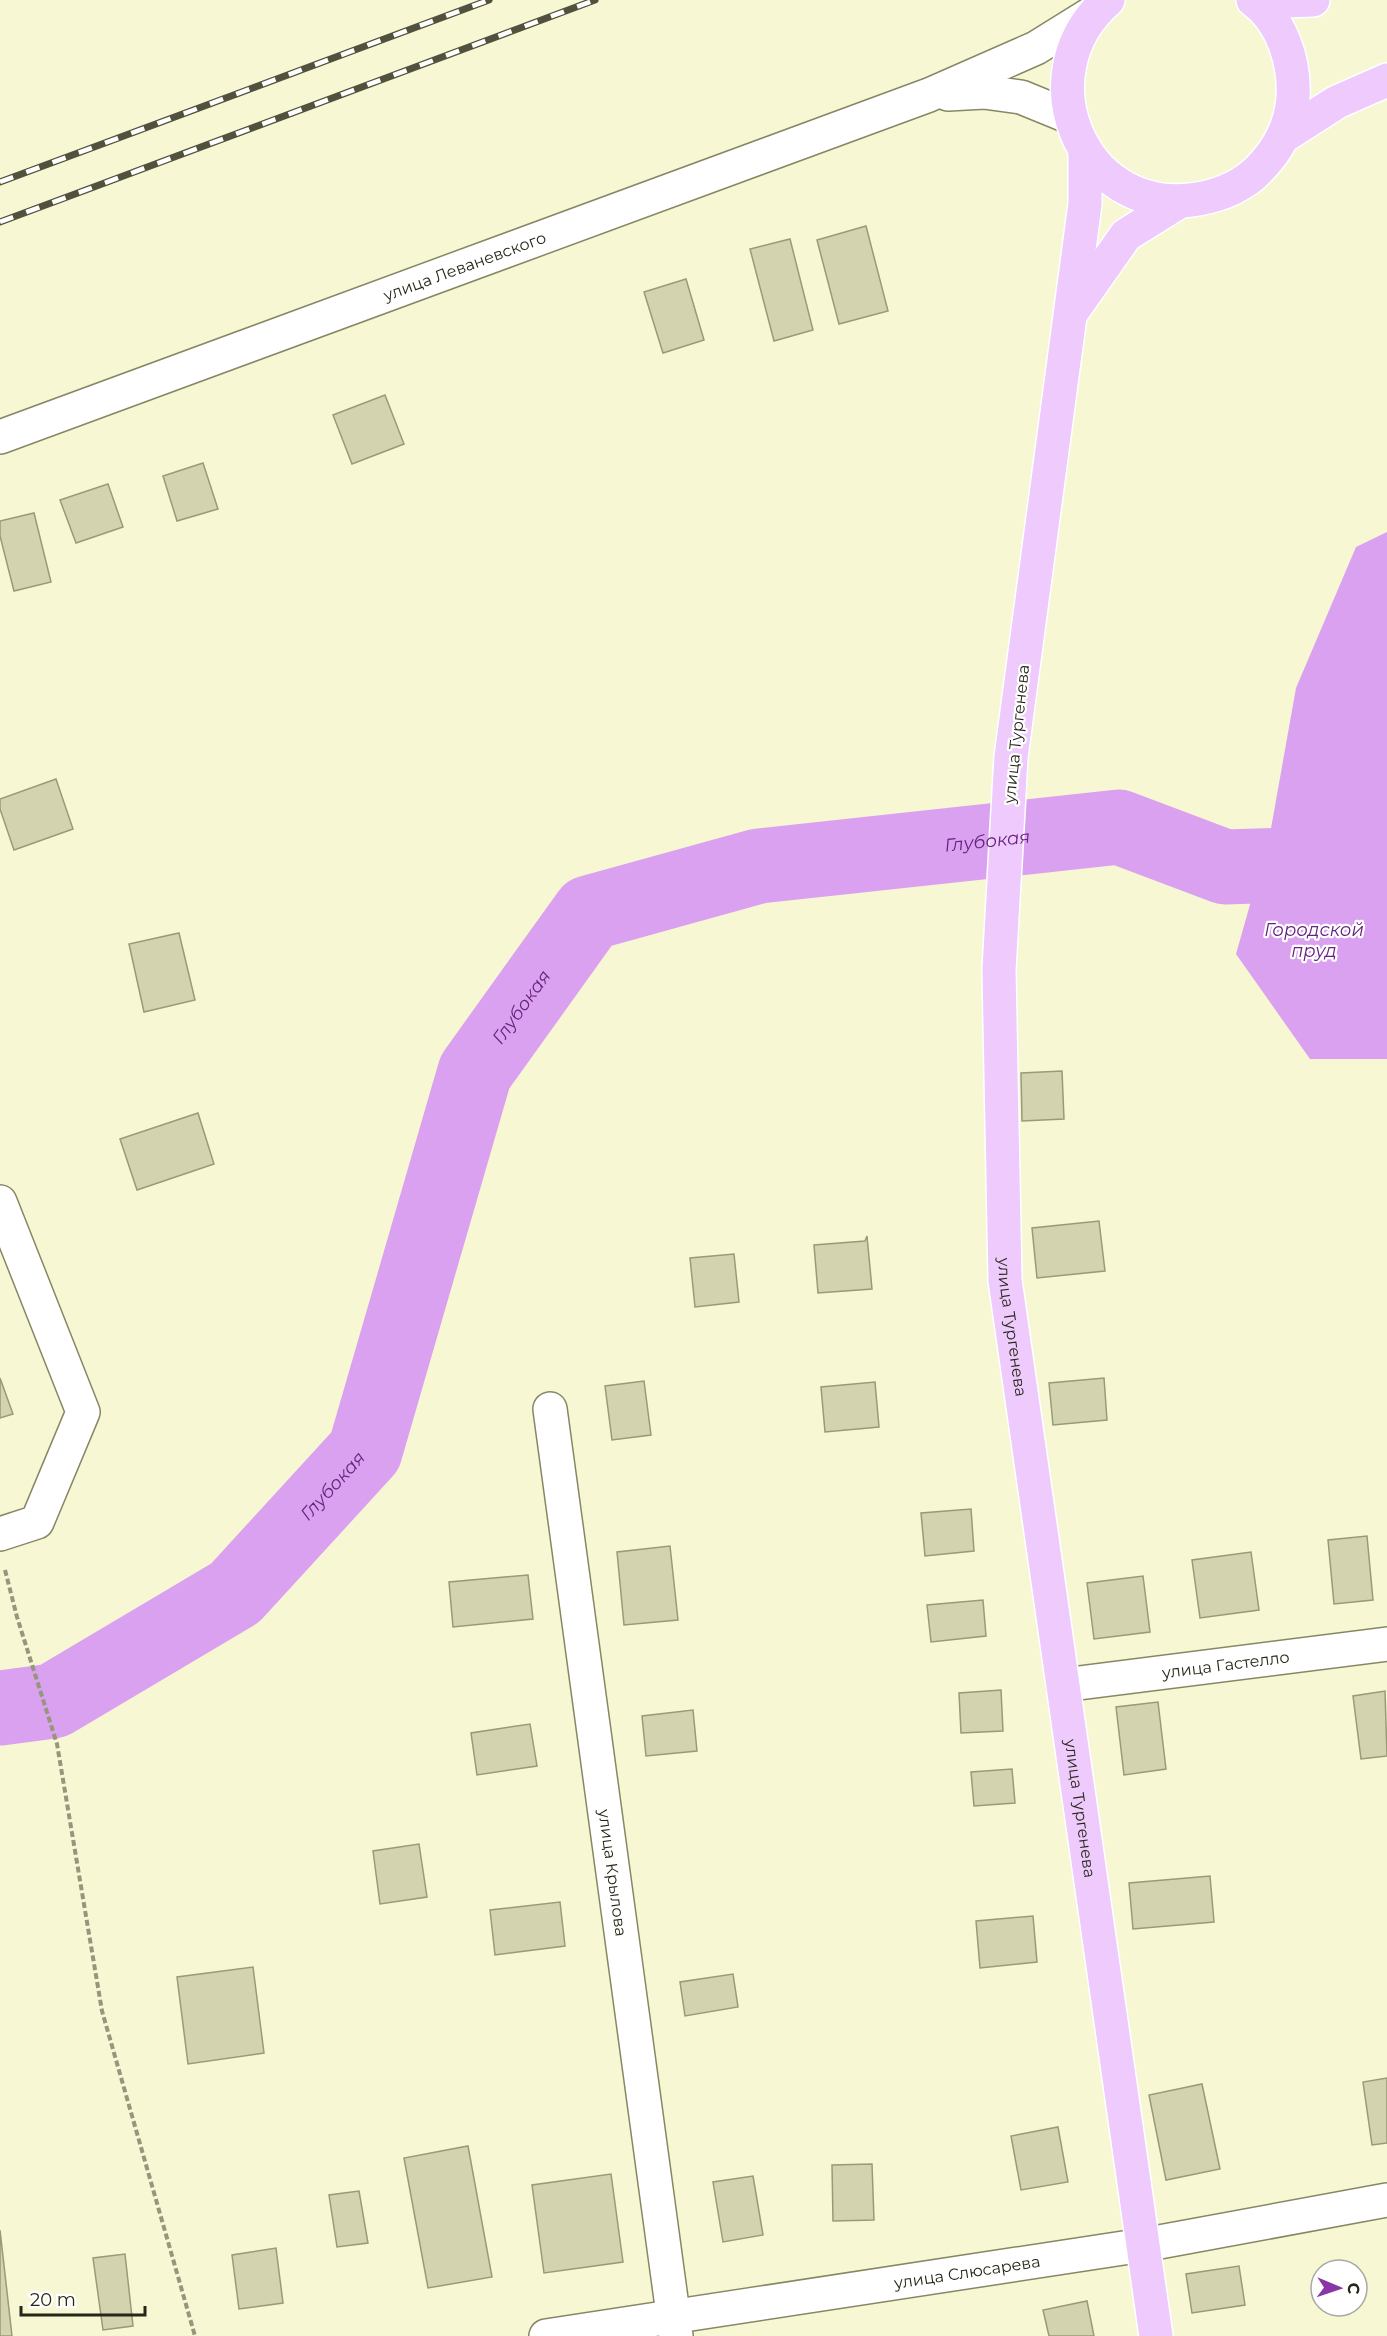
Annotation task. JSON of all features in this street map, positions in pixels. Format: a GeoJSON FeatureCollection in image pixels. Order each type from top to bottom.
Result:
{"type":"FeatureCollection","features":[{"type":"Feature","properties":{"kind":"main road"},"geometry":{"type":"LineString","coordinates":[[1255,1],[1313,0]]}},
{"type":"Feature","properties":{"kind":"main road"},"geometry":{"type":"LineString","coordinates":[[1101,6],[1079,35],[1069,61],[1066,89],[1070,117],[1076,134],[1093,162],[1118,183],[1147,197],[1179,202],[1211,198],[1241,185],[1265,164],[1284,136],[1292,108],[1294,80],[1288,51],[1276,25],[1255,1]]}},
{"type":"Feature","properties":{"kind":"main road"},"geometry":{"type":"LineString","coordinates":[[1284,136],[1337,102],[1387,80]]}},
{"type":"Feature","properties":{"kind":"main road","name":"улица Тургенева"},"geometry":{"type":"LineString","coordinates":[[1086,150],[1085,204],[1011,757],[999,969],[1005,1280],[1156,2336]]}},
{"type":"Feature","properties":{"kind":"main road","name":"улица Тургенева"},"geometry":{"type":"LineString","coordinates":[[1071,313],[1125,235],[1179,202]]}},
{"type":"Feature","properties":{"kind":"street","name":"улица Леваневского"},"geometry":{"type":"LineString","coordinates":[[0,437],[928,95],[1036,48],[1101,6]]}},
{"type":"Feature","properties":{"kind":"street","name":"улица Леваневского"},"geometry":{"type":"LineString","coordinates":[[928,95],[984,92],[1022,97],[1070,117]]}},
{"type":"Feature","properties":{"kind":"street"},"geometry":{"type":"LineString","coordinates":[[0,1202],[83,1412],[37,1522],[1,1548]]}},
{"type":"Feature","properties":{"kind":"street","name":"улица Крылова"},"geometry":{"type":"LineString","coordinates":[[550,1408],[675,2326]]}},
{"type":"Feature","properties":{"kind":"street","name":"улица Гастелло"},"geometry":{"type":"LineString","coordinates":[[1063,1685],[1387,1644]]}},
{"type":"Feature","properties":{"kind":"street","name":"улица Слюсарева"},"geometry":{"type":"LineString","coordinates":[[546,2336],[675,2326],[1387,2200]]}},
{"type":"Feature","properties":{"kind":"path"},"geometry":{"type":"LineString","coordinates":[[1,1548],[17,1617],[57,1744],[102,2011],[195,2336]]}},
{"type":"Feature","properties":{"kind":"water","name":"Городской пруд"},"geometry":{"type":"Polygon","coordinates":[[[1387,532],[1387,1059],[1310,1059],[1236,954],[1270,834],[1296,688],[1356,547],[1387,532]]]}},
{"type":"Feature","properties":{"kind":"building"},"geometry":{"type":"Polygon","coordinates":[[[866,226],[888,311],[839,324],[817,240],[866,226]]]}},
{"type":"Feature","properties":{"kind":"building"},"geometry":{"type":"Polygon","coordinates":[[[790,239],[813,330],[774,341],[750,249],[790,239]]]}},
{"type":"Feature","properties":{"kind":"building"},"geometry":{"type":"Polygon","coordinates":[[[686,279],[704,340],[663,353],[644,292],[686,279]]]}},
{"type":"Feature","properties":{"kind":"building"},"geometry":{"type":"Polygon","coordinates":[[[385,395],[404,444],[352,464],[333,415],[385,395]]]}},
{"type":"Feature","properties":{"kind":"building"},"geometry":{"type":"Polygon","coordinates":[[[203,463],[218,509],[177,521],[163,476],[203,463]]]}},
{"type":"Feature","properties":{"kind":"building"},"geometry":{"type":"Polygon","coordinates":[[[108,484],[123,527],[76,543],[60,500],[108,484]]]}},
{"type":"Feature","properties":{"kind":"building"},"geometry":{"type":"Polygon","coordinates":[[[34,513],[51,582],[14,591],[0,536],[0,521],[34,513]]]}},
{"type":"Feature","properties":{"kind":"building"},"geometry":{"type":"Polygon","coordinates":[[[56,779],[73,829],[14,850],[0,809],[0,799],[56,779]]]}},
{"type":"Feature","properties":{"kind":"building"},"geometry":{"type":"Polygon","coordinates":[[[179,933],[195,1000],[144,1012],[129,944],[179,933]]]}},
{"type":"Feature","properties":{"kind":"building"},"geometry":{"type":"Polygon","coordinates":[[[1062,1071],[1064,1119],[1022,1121],[1021,1073],[1062,1071]]]}},
{"type":"Feature","properties":{"kind":"building"},"geometry":{"type":"Polygon","coordinates":[[[198,1113],[214,1164],[137,1190],[120,1139],[198,1113]]]}},
{"type":"Feature","properties":{"kind":"building"},"geometry":{"type":"Polygon","coordinates":[[[1099,1221],[1105,1271],[1037,1278],[1032,1228],[1099,1221]]]}},
{"type":"Feature","properties":{"kind":"building"},"geometry":{"type":"Polygon","coordinates":[[[867,1236],[872,1289],[818,1293],[814,1245],[865,1241],[867,1236]]]}},
{"type":"Feature","properties":{"kind":"building"},"geometry":{"type":"Polygon","coordinates":[[[734,1254],[739,1302],[695,1307],[690,1258],[734,1254]]]}},
{"type":"Feature","properties":{"kind":"building"},"geometry":{"type":"Polygon","coordinates":[[[0,1378],[13,1414],[0,1418],[0,1378]]]}},
{"type":"Feature","properties":{"kind":"building"},"geometry":{"type":"Polygon","coordinates":[[[1104,1378],[1107,1420],[1053,1425],[1049,1383],[1104,1378]]]}},
{"type":"Feature","properties":{"kind":"building"},"geometry":{"type":"Polygon","coordinates":[[[644,1381],[651,1435],[612,1440],[605,1386],[644,1381]]]}},
{"type":"Feature","properties":{"kind":"building"},"geometry":{"type":"Polygon","coordinates":[[[875,1382],[879,1427],[825,1432],[821,1387],[875,1382]]]}},
{"type":"Feature","properties":{"kind":"building"},"geometry":{"type":"Polygon","coordinates":[[[971,1509],[974,1551],[925,1556],[921,1513],[971,1509]]]}},
{"type":"Feature","properties":{"kind":"building"},"geometry":{"type":"Polygon","coordinates":[[[1367,1536],[1373,1600],[1334,1604],[1328,1540],[1367,1536]]]}},
{"type":"Feature","properties":{"kind":"building"},"geometry":{"type":"Polygon","coordinates":[[[670,1546],[678,1620],[624,1625],[617,1552],[670,1546]]]}},
{"type":"Feature","properties":{"kind":"building"},"geometry":{"type":"Polygon","coordinates":[[[1251,1552],[1259,1610],[1200,1618],[1192,1560],[1251,1552]]]}},
{"type":"Feature","properties":{"kind":"building"},"geometry":{"type":"Polygon","coordinates":[[[528,1575],[533,1619],[453,1627],[449,1582],[528,1575]]]}},
{"type":"Feature","properties":{"kind":"building"},"geometry":{"type":"Polygon","coordinates":[[[1143,1576],[1150,1632],[1094,1639],[1087,1583],[1143,1576]]]}},
{"type":"Feature","properties":{"kind":"building"},"geometry":{"type":"Polygon","coordinates":[[[983,1600],[986,1636],[931,1642],[927,1605],[983,1600]]]}},
{"type":"Feature","properties":{"kind":"building"},"geometry":{"type":"Polygon","coordinates":[[[1001,1690],[1003,1731],[961,1733],[959,1693],[1001,1690]]]}},
{"type":"Feature","properties":{"kind":"building"},"geometry":{"type":"Polygon","coordinates":[[[1385,1691],[1387,1756],[1361,1759],[1353,1696],[1385,1691]]]}},
{"type":"Feature","properties":{"kind":"building"},"geometry":{"type":"Polygon","coordinates":[[[1158,1702],[1166,1769],[1124,1775],[1116,1707],[1158,1702]]]}},
{"type":"Feature","properties":{"kind":"building"},"geometry":{"type":"Polygon","coordinates":[[[693,1710],[697,1751],[646,1756],[642,1716],[693,1710]]]}},
{"type":"Feature","properties":{"kind":"building"},"geometry":{"type":"Polygon","coordinates":[[[530,1724],[537,1766],[477,1775],[471,1733],[530,1724]]]}},
{"type":"Feature","properties":{"kind":"building"},"geometry":{"type":"Polygon","coordinates":[[[1012,1769],[1015,1803],[974,1806],[971,1772],[1012,1769]]]}},
{"type":"Feature","properties":{"kind":"building"},"geometry":{"type":"Polygon","coordinates":[[[419,1844],[427,1897],[380,1904],[373,1851],[419,1844]]]}},
{"type":"Feature","properties":{"kind":"building"},"geometry":{"type":"Polygon","coordinates":[[[1210,1876],[1214,1922],[1133,1929],[1129,1883],[1210,1876]]]}},
{"type":"Feature","properties":{"kind":"building"},"geometry":{"type":"Polygon","coordinates":[[[560,1902],[565,1946],[495,1955],[490,1910],[560,1902]]]}},
{"type":"Feature","properties":{"kind":"building"},"geometry":{"type":"Polygon","coordinates":[[[1033,1916],[1037,1962],[980,1968],[976,1921],[1033,1916]]]}},
{"type":"Feature","properties":{"kind":"building"},"geometry":{"type":"Polygon","coordinates":[[[253,1967],[264,2053],[188,2064],[177,1977],[253,1967]]]}},
{"type":"Feature","properties":{"kind":"building"},"geometry":{"type":"Polygon","coordinates":[[[733,1974],[738,2007],[685,2016],[680,1982],[733,1974]]]}},
{"type":"Feature","properties":{"kind":"building"},"geometry":{"type":"Polygon","coordinates":[[[1387,2078],[1387,2143],[1372,2145],[1363,2082],[1387,2078]]]}},
{"type":"Feature","properties":{"kind":"building"},"geometry":{"type":"Polygon","coordinates":[[[1202,2084],[1220,2169],[1166,2180],[1149,2095],[1202,2084]]]}},
{"type":"Feature","properties":{"kind":"building"},"geometry":{"type":"Polygon","coordinates":[[[1058,2127],[1068,2182],[1021,2190],[1011,2136],[1058,2127]]]}},
{"type":"Feature","properties":{"kind":"building"},"geometry":{"type":"Polygon","coordinates":[[[468,2146],[492,2277],[428,2288],[404,2158],[468,2146]]]}},
{"type":"Feature","properties":{"kind":"building"},"geometry":{"type":"Polygon","coordinates":[[[872,2164],[874,2220],[833,2221],[832,2165],[872,2164]]]}},
{"type":"Feature","properties":{"kind":"building"},"geometry":{"type":"Polygon","coordinates":[[[611,2174],[623,2262],[544,2273],[532,2185],[611,2174]]]}},
{"type":"Feature","properties":{"kind":"building"},"geometry":{"type":"Polygon","coordinates":[[[753,2176],[763,2235],[723,2242],[713,2182],[753,2176]]]}},
{"type":"Feature","properties":{"kind":"building"},"geometry":{"type":"Polygon","coordinates":[[[359,2191],[368,2243],[337,2247],[329,2195],[359,2191]]]}},
{"type":"Feature","properties":{"kind":"building"},"geometry":{"type":"Polygon","coordinates":[[[0,2230],[12,2336],[0,2336],[0,2230]]]}},
{"type":"Feature","properties":{"kind":"building"},"geometry":{"type":"Polygon","coordinates":[[[276,2248],[283,2303],[239,2309],[232,2255],[276,2248]]]}},
{"type":"Feature","properties":{"kind":"building"},"geometry":{"type":"Polygon","coordinates":[[[125,2254],[133,2326],[103,2330],[93,2258],[125,2254]]]}},
{"type":"Feature","properties":{"kind":"building"},"geometry":{"type":"Polygon","coordinates":[[[1239,2266],[1245,2305],[1192,2313],[1186,2274],[1239,2266]]]}},
{"type":"Feature","properties":{"kind":"building"},"geometry":{"type":"Polygon","coordinates":[[[1087,2301],[1094,2336],[1049,2336],[1043,2310],[1087,2301]]]}},
{"type":"Feature","properties":{"kind":"waterway","name":"Глубокая"},"geometry":{"type":"LineString","coordinates":[[0,1708],[53,1701],[235,1593],[365,1451],[475,1072],[589,913],[759,866],[1119,827],[1225,867],[1387,862]]}},
{"type":"Feature","properties":{"kind":"railway"},"geometry":{"type":"LineString","coordinates":[[0,182],[489,0]]}},
{"type":"Feature","properties":{"kind":"railway"},"geometry":{"type":"LineString","coordinates":[[0,222],[595,0]]}}]}
